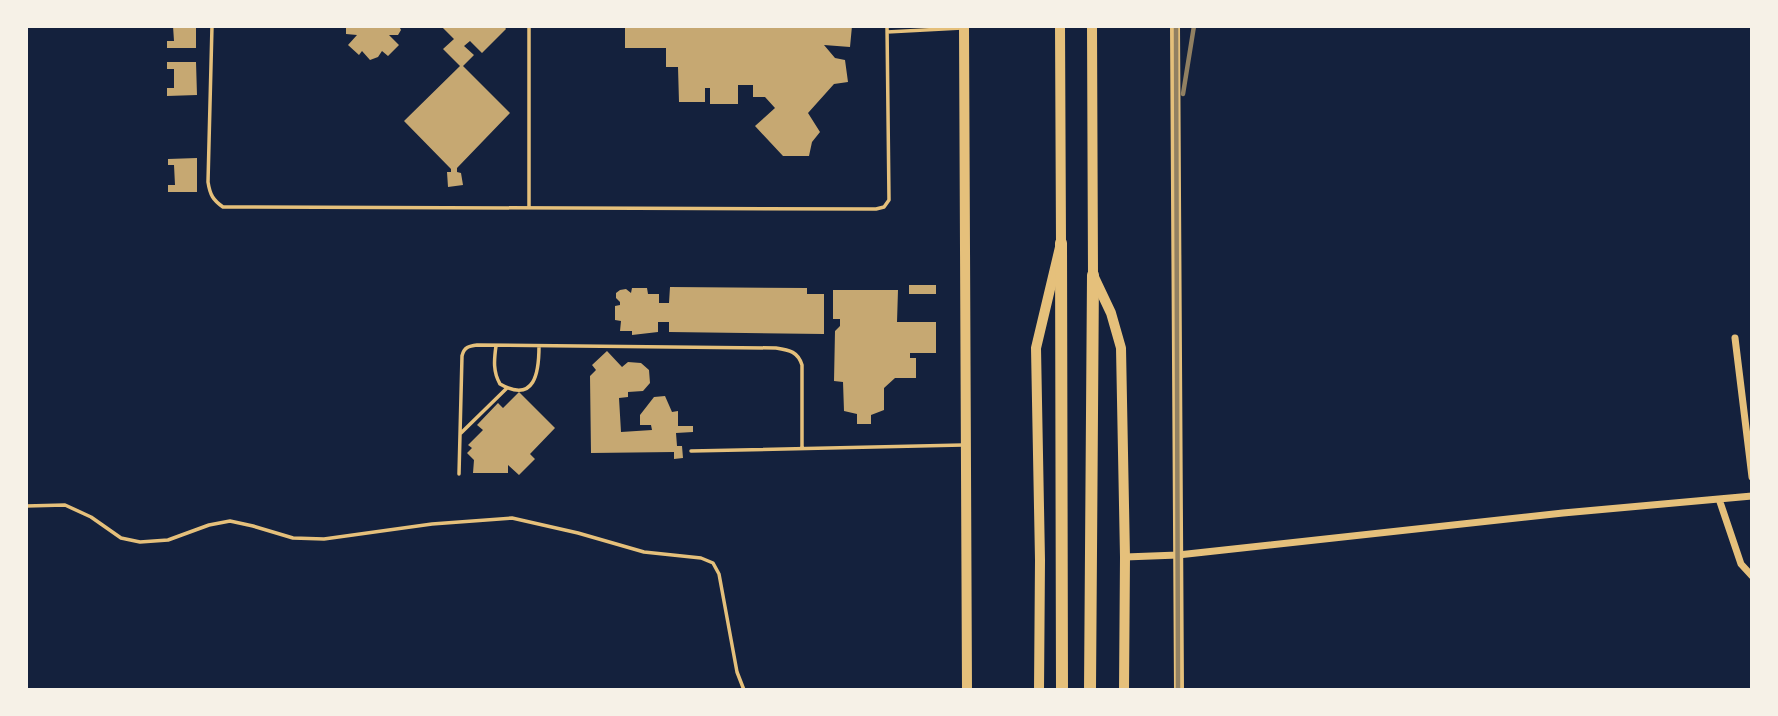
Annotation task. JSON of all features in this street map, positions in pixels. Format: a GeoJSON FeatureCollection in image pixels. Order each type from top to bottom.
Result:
{"type":"FeatureCollection","features":[{"type":"Feature","properties":{"kind":"main road"},"geometry":{"type":"LineString","coordinates":[[1060,26],[1062,690]]}},
{"type":"Feature","properties":{"kind":"main road"},"geometry":{"type":"LineString","coordinates":[[1090,690],[1092,26]]}},
{"type":"Feature","properties":{"kind":"main road"},"geometry":{"type":"LineString","coordinates":[[1039,690],[1040,560],[1036,348],[1061,243]]}},
{"type":"Feature","properties":{"kind":"main road"},"geometry":{"type":"LineString","coordinates":[[1093,275],[1111,313],[1121,348],[1125,557],[1124,690]]}},
{"type":"Feature","properties":{"kind":"street"},"geometry":{"type":"LineString","coordinates":[[1175,26],[1179,690]]}},
{"type":"Feature","properties":{"kind":"street"},"geometry":{"type":"LineString","coordinates":[[964,27],[967,690]]}},
{"type":"Feature","properties":{"kind":"street"},"geometry":{"type":"LineString","coordinates":[[1735,338],[1752,477]]}},
{"type":"Feature","properties":{"kind":"street"},"geometry":{"type":"LineString","coordinates":[[1125,557],[1178,555],[1752,496]]}},
{"type":"Feature","properties":{"kind":"street"},"geometry":{"type":"LineString","coordinates":[[1719,499],[1741,564],[1752,576]]}},
{"type":"Feature","properties":{"kind":"lane"},"geometry":{"type":"LineString","coordinates":[[212,26],[208,183],[214,201],[223,207],[876,209],[884,207],[889,200],[887,29],[964,27]]}},
{"type":"Feature","properties":{"kind":"lane"},"geometry":{"type":"LineString","coordinates":[[529,26],[529,207]]}},
{"type":"Feature","properties":{"kind":"lane"},"geometry":{"type":"LineString","coordinates":[[496,345],[494,359],[497,378],[500,384],[507,388],[527,388],[535,382],[539,346]]}},
{"type":"Feature","properties":{"kind":"lane"},"geometry":{"type":"LineString","coordinates":[[459,474],[464,350],[468,346],[776,348],[793,352],[800,357],[802,365],[802,447]]}},
{"type":"Feature","properties":{"kind":"lane"},"geometry":{"type":"LineString","coordinates":[[460,433],[507,388]]}},
{"type":"Feature","properties":{"kind":"lane"},"geometry":{"type":"LineString","coordinates":[[691,451],[965,444]]}},
{"type":"Feature","properties":{"kind":"lane"},"geometry":{"type":"LineString","coordinates":[[26,506],[65,505],[91,517],[121,538],[140,542],[168,540],[209,525],[230,522],[293,538],[324,539],[432,524],[513,518],[644,552],[701,558],[713,563],[719,574],[737,672],[744,690]]}},
{"type":"Feature","properties":{"kind":"building"},"geometry":{"type":"Polygon","coordinates":[[[173,26],[196,26],[196,48],[167,48],[167,41],[174,41],[173,26]]]}},
{"type":"Feature","properties":{"kind":"building"},"geometry":{"type":"Polygon","coordinates":[[[346,26],[399,26],[401,30],[398,35],[389,35],[399,45],[388,56],[382,51],[378,57],[370,60],[362,51],[359,55],[348,45],[357,35],[346,34],[346,26]]]}},
{"type":"Feature","properties":{"kind":"building"},"geometry":{"type":"Polygon","coordinates":[[[441,26],[504,26],[506,29],[482,53],[470,41],[464,46],[474,55],[463,66],[510,113],[457,168],[457,172],[461,173],[463,185],[448,187],[447,172],[451,172],[451,169],[404,121],[460,66],[443,49],[454,39],[441,26]]]}},
{"type":"Feature","properties":{"kind":"building"},"geometry":{"type":"Polygon","coordinates":[[[625,26],[852,26],[850,47],[824,45],[835,58],[845,60],[848,82],[834,84],[808,113],[820,132],[812,142],[809,156],[783,156],[755,126],[775,108],[765,97],[753,97],[753,85],[738,85],[738,104],[710,104],[710,88],[705,88],[705,102],[679,102],[678,67],[666,67],[666,48],[625,48],[625,26]]]}},
{"type":"Feature","properties":{"kind":"building"},"geometry":{"type":"Polygon","coordinates":[[[167,62],[196,62],[197,95],[167,96],[167,88],[174,88],[174,69],[167,69],[167,62]]]}},
{"type":"Feature","properties":{"kind":"building"},"geometry":{"type":"Polygon","coordinates":[[[197,158],[197,192],[168,192],[168,185],[175,185],[174,165],[168,165],[168,159],[197,158]]]}},
{"type":"Feature","properties":{"kind":"building"},"geometry":{"type":"Polygon","coordinates":[[[909,285],[936,285],[936,294],[909,294],[909,285]]]}},
{"type":"Feature","properties":{"kind":"building"},"geometry":{"type":"Polygon","coordinates":[[[670,287],[807,288],[807,294],[824,294],[824,334],[669,332],[669,322],[658,322],[658,332],[632,335],[632,331],[620,331],[621,321],[615,320],[615,306],[620,305],[616,293],[626,289],[631,293],[632,288],[647,288],[648,294],[659,294],[659,303],[669,303],[670,287]]]}},
{"type":"Feature","properties":{"kind":"building"},"geometry":{"type":"Polygon","coordinates":[[[833,290],[898,290],[897,322],[936,322],[936,353],[910,353],[910,358],[916,358],[916,378],[895,378],[884,388],[884,410],[871,415],[871,424],[857,424],[857,414],[844,411],[843,382],[834,381],[835,331],[840,326],[840,319],[833,319],[833,290]]]}},
{"type":"Feature","properties":{"kind":"building"},"geometry":{"type":"Polygon","coordinates":[[[607,351],[622,367],[628,362],[641,363],[649,370],[650,383],[643,391],[628,392],[628,397],[619,398],[621,432],[652,430],[651,425],[640,425],[640,415],[654,397],[665,396],[672,412],[678,411],[678,426],[693,426],[693,432],[676,433],[677,446],[682,446],[683,458],[674,459],[674,452],[591,453],[590,376],[596,370],[592,365],[607,351]]]}},
{"type":"Feature","properties":{"kind":"building"},"geometry":{"type":"Polygon","coordinates":[[[519,392],[555,428],[530,454],[535,459],[519,475],[508,465],[508,473],[473,473],[474,460],[467,453],[472,448],[468,445],[483,430],[477,425],[498,403],[503,408],[519,392]]]}},
{"type":"Feature","properties":{"kind":"railway"},"geometry":{"type":"LineString","coordinates":[[1176,26],[1178,690]]}},
{"type":"Feature","properties":{"kind":"railway"},"geometry":{"type":"LineString","coordinates":[[1183,94],[1194,26]]}}]}
